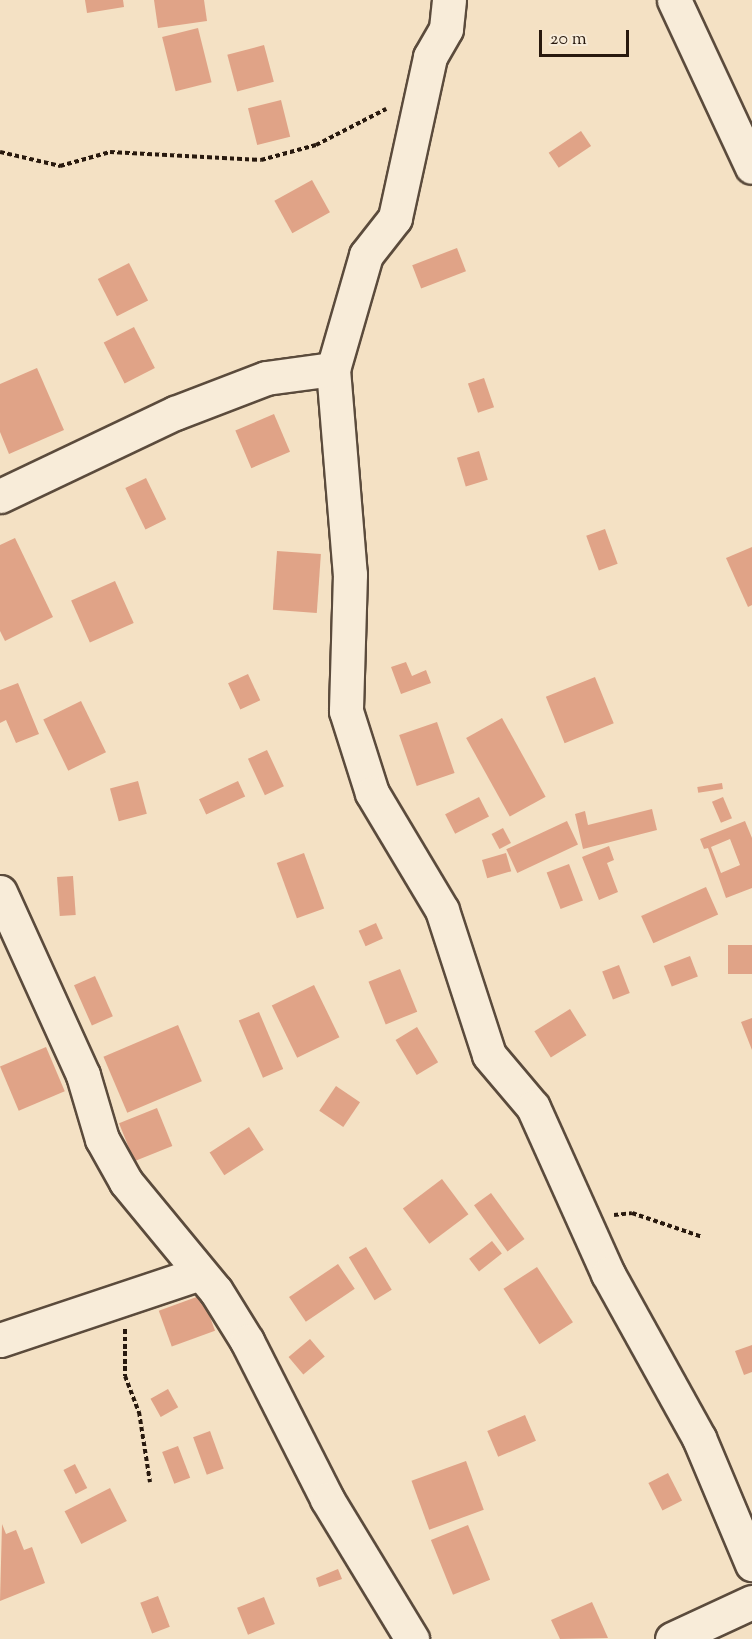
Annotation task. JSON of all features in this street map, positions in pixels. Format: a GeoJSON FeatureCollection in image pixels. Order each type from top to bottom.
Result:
{"type":"FeatureCollection","features":[{"type":"Feature","properties":{"kind":"street"},"geometry":{"type":"LineString","coordinates":[[449,0],[446,29],[430,57],[395,218],[366,255],[333,369],[350,574],[346,711],[372,794],[442,910],[489,1055],[533,1107],[608,1274],[699,1438],[752,1564]]}},
{"type":"Feature","properties":{"kind":"street"},"geometry":{"type":"LineString","coordinates":[[674,0],[752,167]]}},
{"type":"Feature","properties":{"kind":"street"},"geometry":{"type":"LineString","coordinates":[[0,496],[175,412],[266,378],[333,369]]}},
{"type":"Feature","properties":{"kind":"street"},"geometry":{"type":"LineString","coordinates":[[0,892],[83,1075],[102,1139],[147,1212],[200,1273],[247,1341],[327,1499],[412,1639]]}},
{"type":"Feature","properties":{"kind":"street"},"geometry":{"type":"LineString","coordinates":[[0,1340],[200,1273]]}},
{"type":"Feature","properties":{"kind":"street"},"geometry":{"type":"LineString","coordinates":[[672,1639],[752,1602]]}},
{"type":"Feature","properties":{"kind":"path"},"geometry":{"type":"LineString","coordinates":[[0,152],[60,166],[110,152],[261,160],[316,145],[404,101],[421,98]]}},
{"type":"Feature","properties":{"kind":"path"},"geometry":{"type":"LineString","coordinates":[[584,1217],[632,1213],[702,1237]]}},
{"type":"Feature","properties":{"kind":"path"},"geometry":{"type":"LineString","coordinates":[[125,1299],[125,1376],[139,1412],[150,1482]]}},
{"type":"Feature","properties":{"kind":"building"},"geometry":{"type":"Polygon","coordinates":[[[85,0],[123,0],[124,7],[87,13],[85,0]]]}},
{"type":"Feature","properties":{"kind":"building"},"geometry":{"type":"Polygon","coordinates":[[[154,0],[204,0],[207,21],[158,28],[154,0]]]}},
{"type":"Feature","properties":{"kind":"building"},"geometry":{"type":"Polygon","coordinates":[[[198,28],[212,82],[176,91],[162,37],[198,28]]]}},
{"type":"Feature","properties":{"kind":"building"},"geometry":{"type":"Polygon","coordinates":[[[264,45],[274,82],[237,92],[227,55],[264,45]]]}},
{"type":"Feature","properties":{"kind":"building"},"geometry":{"type":"Polygon","coordinates":[[[281,100],[290,137],[257,145],[248,108],[281,100]]]}},
{"type":"Feature","properties":{"kind":"building"},"geometry":{"type":"Polygon","coordinates":[[[581,131],[591,146],[559,168],[549,153],[581,131]]]}},
{"type":"Feature","properties":{"kind":"building"},"geometry":{"type":"Polygon","coordinates":[[[312,180],[330,212],[292,233],[274,201],[312,180]]]}},
{"type":"Feature","properties":{"kind":"building"},"geometry":{"type":"Polygon","coordinates":[[[457,248],[466,271],[421,289],[412,265],[457,248]]]}},
{"type":"Feature","properties":{"kind":"building"},"geometry":{"type":"Polygon","coordinates":[[[129,263],[148,300],[117,316],[98,279],[129,263]]]}},
{"type":"Feature","properties":{"kind":"building"},"geometry":{"type":"Polygon","coordinates":[[[134,327],[155,368],[125,383],[104,342],[134,327]]]}},
{"type":"Feature","properties":{"kind":"building"},"geometry":{"type":"Polygon","coordinates":[[[37,368],[64,430],[9,454],[0,432],[0,384],[37,368]]]}},
{"type":"Feature","properties":{"kind":"building"},"geometry":{"type":"Polygon","coordinates":[[[484,378],[494,407],[478,413],[468,384],[484,378]]]}},
{"type":"Feature","properties":{"kind":"building"},"geometry":{"type":"Polygon","coordinates":[[[274,414],[290,452],[251,468],[235,430],[274,414]]]}},
{"type":"Feature","properties":{"kind":"building"},"geometry":{"type":"Polygon","coordinates":[[[479,451],[488,480],[466,486],[457,458],[479,451]]]}},
{"type":"Feature","properties":{"kind":"building"},"geometry":{"type":"Polygon","coordinates":[[[146,478],[166,519],[145,529],[125,488],[146,478]]]}},
{"type":"Feature","properties":{"kind":"building"},"geometry":{"type":"Polygon","coordinates":[[[605,529],[618,564],[599,571],[586,536],[605,529]]]}},
{"type":"Feature","properties":{"kind":"building"},"geometry":{"type":"Polygon","coordinates":[[[15,538],[53,617],[5,641],[0,631],[0,545],[15,538]]]}},
{"type":"Feature","properties":{"kind":"building"},"geometry":{"type":"Polygon","coordinates":[[[752,547],[752,605],[748,607],[726,558],[752,547]]]}},
{"type":"Feature","properties":{"kind":"building"},"geometry":{"type":"Polygon","coordinates":[[[277,551],[321,554],[317,613],[273,610],[277,551]]]}},
{"type":"Feature","properties":{"kind":"building"},"geometry":{"type":"Polygon","coordinates":[[[115,581],[134,623],[90,643],[71,601],[115,581]]]}},
{"type":"Feature","properties":{"kind":"building"},"geometry":{"type":"Polygon","coordinates":[[[406,662],[412,676],[426,670],[431,683],[401,694],[391,667],[406,662]]]}},
{"type":"Feature","properties":{"kind":"building"},"geometry":{"type":"Polygon","coordinates":[[[248,674],[260,700],[240,710],[228,683],[248,674]]]}},
{"type":"Feature","properties":{"kind":"building"},"geometry":{"type":"Polygon","coordinates":[[[595,677],[614,723],[565,743],[546,697],[595,677]]]}},
{"type":"Feature","properties":{"kind":"building"},"geometry":{"type":"Polygon","coordinates":[[[18,683],[39,734],[16,743],[6,720],[0,723],[0,690],[18,683]]]}},
{"type":"Feature","properties":{"kind":"building"},"geometry":{"type":"Polygon","coordinates":[[[81,701],[106,752],[68,771],[43,719],[81,701]]]}},
{"type":"Feature","properties":{"kind":"building"},"geometry":{"type":"Polygon","coordinates":[[[502,718],[546,797],[510,817],[466,738],[502,718]]]}},
{"type":"Feature","properties":{"kind":"building"},"geometry":{"type":"Polygon","coordinates":[[[437,722],[455,773],[417,786],[399,735],[437,722]]]}},
{"type":"Feature","properties":{"kind":"building"},"geometry":{"type":"Polygon","coordinates":[[[267,750],[284,786],[265,795],[248,759],[267,750]]]}},
{"type":"Feature","properties":{"kind":"building"},"geometry":{"type":"Polygon","coordinates":[[[138,781],[147,814],[119,821],[110,789],[138,781]]]}},
{"type":"Feature","properties":{"kind":"building"},"geometry":{"type":"Polygon","coordinates":[[[238,781],[245,796],[206,815],[199,799],[238,781]]]}},
{"type":"Feature","properties":{"kind":"building"},"geometry":{"type":"Polygon","coordinates":[[[722,783],[723,789],[698,793],[697,787],[722,783]]]}},
{"type":"Feature","properties":{"kind":"building"},"geometry":{"type":"Polygon","coordinates":[[[479,797],[489,817],[455,834],[445,814],[479,797]]]}},
{"type":"Feature","properties":{"kind":"building"},"geometry":{"type":"Polygon","coordinates":[[[723,797],[732,818],[721,823],[712,802],[723,797]]]}},
{"type":"Feature","properties":{"kind":"building"},"geometry":{"type":"Polygon","coordinates":[[[652,809],[657,830],[583,849],[575,814],[585,811],[588,825],[652,809]]]}},
{"type":"Feature","properties":{"kind":"building"},"geometry":{"type":"Polygon","coordinates":[[[567,821],[578,845],[517,873],[506,849],[567,821]]]}},
{"type":"Feature","properties":{"kind":"building"},"geometry":{"type":"Polygon","coordinates":[[[745,821],[752,838],[752,888],[726,898],[708,848],[704,849],[700,839],[745,821]],[[730,839],[711,847],[721,873],[740,865],[730,839]]]}},
{"type":"Feature","properties":{"kind":"building"},"geometry":{"type":"Polygon","coordinates":[[[503,828],[511,843],[500,849],[492,834],[503,828]]]}},
{"type":"Feature","properties":{"kind":"building"},"geometry":{"type":"Polygon","coordinates":[[[609,846],[614,860],[607,863],[618,892],[599,900],[582,857],[609,846]]]}},
{"type":"Feature","properties":{"kind":"building"},"geometry":{"type":"Polygon","coordinates":[[[304,853],[324,908],[297,918],[277,863],[304,853]]]}},
{"type":"Feature","properties":{"kind":"building"},"geometry":{"type":"Polygon","coordinates":[[[506,853],[511,871],[487,878],[482,860],[506,853]]]}},
{"type":"Feature","properties":{"kind":"building"},"geometry":{"type":"Polygon","coordinates":[[[569,864],[583,900],[561,909],[547,873],[569,864]]]}},
{"type":"Feature","properties":{"kind":"building"},"geometry":{"type":"Polygon","coordinates":[[[73,876],[76,915],[60,916],[57,877],[73,876]]]}},
{"type":"Feature","properties":{"kind":"building"},"geometry":{"type":"Polygon","coordinates":[[[706,887],[718,914],[653,943],[641,916],[706,887]]]}},
{"type":"Feature","properties":{"kind":"building"},"geometry":{"type":"Polygon","coordinates":[[[376,923],[383,939],[366,946],[359,931],[376,923]]]}},
{"type":"Feature","properties":{"kind":"building"},"geometry":{"type":"Polygon","coordinates":[[[728,945],[752,945],[752,974],[728,974],[728,945]]]}},
{"type":"Feature","properties":{"kind":"building"},"geometry":{"type":"Polygon","coordinates":[[[690,956],[698,977],[672,987],[664,966],[690,956]]]}},
{"type":"Feature","properties":{"kind":"building"},"geometry":{"type":"Polygon","coordinates":[[[619,965],[630,993],[613,999],[602,971],[619,965]]]}},
{"type":"Feature","properties":{"kind":"building"},"geometry":{"type":"Polygon","coordinates":[[[400,969],[417,1012],[386,1024],[368,982],[400,969]]]}},
{"type":"Feature","properties":{"kind":"building"},"geometry":{"type":"Polygon","coordinates":[[[95,976],[113,1016],[92,1026],[74,985],[95,976]]]}},
{"type":"Feature","properties":{"kind":"building"},"geometry":{"type":"Polygon","coordinates":[[[314,985],[339,1037],[297,1058],[272,1006],[314,985]]]}},
{"type":"Feature","properties":{"kind":"building"},"geometry":{"type":"Polygon","coordinates":[[[570,1009],[586,1035],[551,1058],[534,1031],[570,1009]]]}},
{"type":"Feature","properties":{"kind":"building"},"geometry":{"type":"Polygon","coordinates":[[[259,1012],[283,1069],[263,1078],[239,1021],[259,1012]]]}},
{"type":"Feature","properties":{"kind":"building"},"geometry":{"type":"Polygon","coordinates":[[[752,1018],[752,1050],[741,1022],[752,1018]]]}},
{"type":"Feature","properties":{"kind":"building"},"geometry":{"type":"Polygon","coordinates":[[[178,1025],[202,1081],[127,1113],[103,1057],[178,1025]]]}},
{"type":"Feature","properties":{"kind":"building"},"geometry":{"type":"Polygon","coordinates":[[[417,1027],[438,1062],[417,1075],[396,1040],[417,1027]]]}},
{"type":"Feature","properties":{"kind":"building"},"geometry":{"type":"Polygon","coordinates":[[[46,1047],[65,1091],[19,1111],[0,1067],[46,1047]]]}},
{"type":"Feature","properties":{"kind":"building"},"geometry":{"type":"Polygon","coordinates":[[[336,1086],[360,1102],[343,1127],[319,1111],[336,1086]]]}},
{"type":"Feature","properties":{"kind":"building"},"geometry":{"type":"Polygon","coordinates":[[[157,1108],[172,1146],[134,1161],[119,1123],[157,1108]]]}},
{"type":"Feature","properties":{"kind":"building"},"geometry":{"type":"Polygon","coordinates":[[[249,1127],[264,1150],[224,1175],[210,1153],[249,1127]]]}},
{"type":"Feature","properties":{"kind":"building"},"geometry":{"type":"Polygon","coordinates":[[[442,1179],[468,1214],[429,1244],[403,1208],[442,1179]]]}},
{"type":"Feature","properties":{"kind":"building"},"geometry":{"type":"Polygon","coordinates":[[[491,1193],[525,1239],[508,1251],[474,1205],[491,1193]]]}},
{"type":"Feature","properties":{"kind":"building"},"geometry":{"type":"Polygon","coordinates":[[[492,1241],[502,1254],[479,1271],[469,1259],[492,1241]]]}},
{"type":"Feature","properties":{"kind":"building"},"geometry":{"type":"Polygon","coordinates":[[[366,1247],[392,1290],[375,1300],[349,1257],[366,1247]]]}},
{"type":"Feature","properties":{"kind":"building"},"geometry":{"type":"Polygon","coordinates":[[[338,1264],[355,1289],[306,1322],[289,1297],[338,1264]]]}},
{"type":"Feature","properties":{"kind":"building"},"geometry":{"type":"Polygon","coordinates":[[[537,1267],[573,1322],[539,1344],[503,1289],[537,1267]]]}},
{"type":"Feature","properties":{"kind":"building"},"geometry":{"type":"Polygon","coordinates":[[[202,1295],[215,1331],[172,1346],[159,1311],[202,1295]]]}},
{"type":"Feature","properties":{"kind":"building"},"geometry":{"type":"Polygon","coordinates":[[[310,1339],[325,1357],[303,1375],[289,1357],[310,1339]]]}},
{"type":"Feature","properties":{"kind":"building"},"geometry":{"type":"Polygon","coordinates":[[[752,1345],[752,1372],[744,1375],[735,1351],[752,1345]]]}},
{"type":"Feature","properties":{"kind":"building"},"geometry":{"type":"Polygon","coordinates":[[[168,1389],[178,1407],[161,1417],[151,1399],[168,1389]]]}},
{"type":"Feature","properties":{"kind":"building"},"geometry":{"type":"Polygon","coordinates":[[[525,1415],[536,1441],[498,1457],[487,1431],[525,1415]]]}},
{"type":"Feature","properties":{"kind":"building"},"geometry":{"type":"Polygon","coordinates":[[[210,1431],[224,1469],[207,1475],[193,1437],[210,1431]]]}},
{"type":"Feature","properties":{"kind":"building"},"geometry":{"type":"Polygon","coordinates":[[[178,1446],[190,1478],[174,1484],[162,1452],[178,1446]]]}},
{"type":"Feature","properties":{"kind":"building"},"geometry":{"type":"Polygon","coordinates":[[[466,1461],[484,1510],[429,1530],[411,1481],[466,1461]]]}},
{"type":"Feature","properties":{"kind":"building"},"geometry":{"type":"Polygon","coordinates":[[[75,1464],[87,1488],[76,1494],[63,1470],[75,1464]]]}},
{"type":"Feature","properties":{"kind":"building"},"geometry":{"type":"Polygon","coordinates":[[[668,1473],[682,1501],[662,1511],[648,1483],[668,1473]]]}},
{"type":"Feature","properties":{"kind":"building"},"geometry":{"type":"Polygon","coordinates":[[[110,1488],[127,1521],[81,1544],[65,1511],[110,1488]]]}},
{"type":"Feature","properties":{"kind":"building"},"geometry":{"type":"Polygon","coordinates":[[[2,1524],[6,1534],[16,1530],[24,1550],[32,1547],[45,1583],[0,1601],[2,1524]]]}},
{"type":"Feature","properties":{"kind":"building"},"geometry":{"type":"Polygon","coordinates":[[[468,1525],[490,1580],[453,1595],[431,1540],[468,1525]]]}},
{"type":"Feature","properties":{"kind":"building"},"geometry":{"type":"Polygon","coordinates":[[[338,1569],[342,1579],[319,1587],[316,1578],[338,1569]]]}},
{"type":"Feature","properties":{"kind":"building"},"geometry":{"type":"Polygon","coordinates":[[[158,1596],[170,1627],[152,1634],[140,1603],[158,1596]]]}},
{"type":"Feature","properties":{"kind":"building"},"geometry":{"type":"Polygon","coordinates":[[[264,1597],[275,1624],[248,1635],[237,1608],[264,1597]]]}},
{"type":"Feature","properties":{"kind":"building"},"geometry":{"type":"Polygon","coordinates":[[[592,1602],[608,1638],[560,1639],[551,1620],[592,1602]]]}}]}
